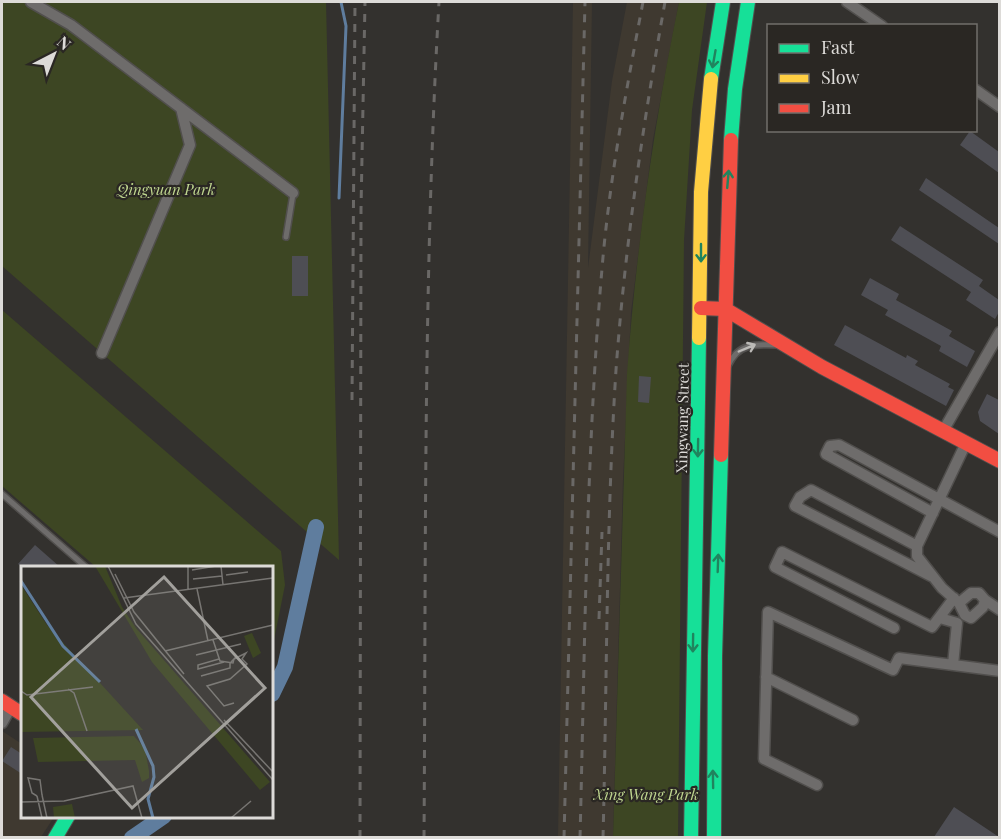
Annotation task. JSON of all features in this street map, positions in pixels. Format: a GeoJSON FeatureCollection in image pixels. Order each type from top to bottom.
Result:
{"type":"FeatureCollection","features":[{"type":"Feature","properties":{"kind":"main road","name":"Xingwang Street"},"geometry":{"type":"LineString","coordinates":[[691,837],[701,192],[709,89],[723,2]]}},
{"type":"Feature","properties":{"kind":"main road"},"geometry":{"type":"LineString","coordinates":[[715,836],[712,735],[726,204],[741,34],[748,2]]}},
{"type":"Feature","properties":{"kind":"main road"},"geometry":{"type":"LineString","coordinates":[[701,308],[725,309],[787,346],[999,461]]}},
{"type":"Feature","properties":{"kind":"main road"},"geometry":{"type":"LineString","coordinates":[[55,837],[67,818]]}},
{"type":"Feature","properties":{"kind":"street"},"geometry":{"type":"LineString","coordinates":[[31,2],[71,25],[293,193]]}},
{"type":"Feature","properties":{"kind":"street"},"geometry":{"type":"LineString","coordinates":[[847,2],[879,24]]}},
{"type":"Feature","properties":{"kind":"street"},"geometry":{"type":"LineString","coordinates":[[977,91],[999,106]]}},
{"type":"Feature","properties":{"kind":"street"},"geometry":{"type":"LineString","coordinates":[[102,353],[190,145],[181,108]]}},
{"type":"Feature","properties":{"kind":"street"},"geometry":{"type":"LineString","coordinates":[[944,431],[999,332]]}},
{"type":"Feature","properties":{"kind":"street"},"geometry":{"type":"LineString","coordinates":[[966,443],[918,546],[917,556],[931,576],[971,618],[983,607],[985,600]]}},
{"type":"Feature","properties":{"kind":"street"},"geometry":{"type":"LineString","coordinates":[[933,513],[826,454],[830,446],[839,445],[999,532]]}},
{"type":"Feature","properties":{"kind":"street"},"geometry":{"type":"LineString","coordinates":[[918,546],[811,490],[800,497],[795,506],[931,576]]}},
{"type":"Feature","properties":{"kind":"street"},"geometry":{"type":"LineString","coordinates":[[894,628],[775,567],[782,552],[932,627],[956,600],[971,592],[979,593],[999,610]]}},
{"type":"Feature","properties":{"kind":"street"},"geometry":{"type":"LineString","coordinates":[[817,785],[764,759],[768,612],[893,670],[899,658],[999,671]]}},
{"type":"Feature","properties":{"kind":"street"},"geometry":{"type":"LineString","coordinates":[[940,618],[957,623],[953,665]]}},
{"type":"Feature","properties":{"kind":"street"},"geometry":{"type":"LineString","coordinates":[[766,677],[854,720]]}},
{"type":"Feature","properties":{"kind":"street"},"geometry":{"type":"LineString","coordinates":[[2,723],[12,707]]}},
{"type":"Feature","properties":{"kind":"lane"},"geometry":{"type":"LineString","coordinates":[[286,237],[293,193]]}},
{"type":"Feature","properties":{"kind":"lane"},"geometry":{"type":"LineString","coordinates":[[723,379],[729,363],[745,346],[756,344],[787,346]]}},
{"type":"Feature","properties":{"kind":"lane"},"geometry":{"type":"LineString","coordinates":[[2,494],[86,566]]}},
{"type":"Feature","properties":{"kind":"shaded area"},"geometry":{"type":"Polygon","coordinates":[[[573,2],[592,2],[588,268],[612,81],[627,2],[679,2],[653,139],[631,312],[623,480],[613,837],[558,837],[573,2]]]}},
{"type":"Feature","properties":{"kind":"shaded area"},"geometry":{"type":"Polygon","coordinates":[[[2,731],[21,743],[21,818],[53,818],[41,837],[2,837],[2,731]]]}},
{"type":"Feature","properties":{"kind":"green space","name":"Qingyuan Park"},"geometry":{"type":"Polygon","coordinates":[[[2,2],[326,2],[339,560],[2,266],[2,2]]]}},
{"type":"Feature","properties":{"kind":"green space","name":"Xing Wang Park"},"geometry":{"type":"Polygon","coordinates":[[[679,2],[707,2],[692,110],[684,240],[678,837],[613,838],[627,374],[635,280],[647,187],[679,2]]]}},
{"type":"Feature","properties":{"kind":"green space"},"geometry":{"type":"Polygon","coordinates":[[[2,310],[281,551],[285,585],[273,645],[273,566],[95,566],[2,486],[2,310]]]}},
{"type":"Feature","properties":{"kind":"building"},"geometry":{"type":"Polygon","coordinates":[[[971,132],[999,152],[999,173],[960,145],[971,132]]]}},
{"type":"Feature","properties":{"kind":"building"},"geometry":{"type":"Polygon","coordinates":[[[926,178],[999,228],[999,244],[919,190],[926,178]]]}},
{"type":"Feature","properties":{"kind":"building"},"geometry":{"type":"Polygon","coordinates":[[[900,226],[983,280],[979,286],[999,300],[999,312],[995,319],[966,300],[971,292],[891,240],[900,226]]]}},
{"type":"Feature","properties":{"kind":"building"},"geometry":{"type":"Polygon","coordinates":[[[292,256],[308,256],[308,296],[292,296],[292,256]]]}},
{"type":"Feature","properties":{"kind":"building"},"geometry":{"type":"Polygon","coordinates":[[[870,278],[899,294],[896,300],[952,331],[949,336],[975,351],[967,367],[939,351],[941,346],[885,315],[888,310],[861,295],[870,278]]]}},
{"type":"Feature","properties":{"kind":"building"},"geometry":{"type":"Polygon","coordinates":[[[845,325],[906,358],[907,355],[918,361],[915,365],[950,384],[948,387],[954,390],[946,406],[834,345],[845,325]]]}},
{"type":"Feature","properties":{"kind":"building"},"geometry":{"type":"Polygon","coordinates":[[[639,376],[651,377],[649,403],[638,402],[639,376]]]}},
{"type":"Feature","properties":{"kind":"building"},"geometry":{"type":"Polygon","coordinates":[[[987,394],[999,400],[999,434],[980,421],[978,412],[987,394]]]}},
{"type":"Feature","properties":{"kind":"building"},"geometry":{"type":"Polygon","coordinates":[[[35,545],[59,566],[21,566],[18,564],[35,545]]]}},
{"type":"Feature","properties":{"kind":"building"},"geometry":{"type":"Polygon","coordinates":[[[11,747],[21,753],[21,773],[2,761],[11,747]]]}},
{"type":"Feature","properties":{"kind":"building"},"geometry":{"type":"Polygon","coordinates":[[[954,807],[999,837],[934,837],[954,807]]]}},
{"type":"Feature","properties":{"kind":"waterway"},"geometry":{"type":"LineString","coordinates":[[339,198],[346,26],[341,2]]}},
{"type":"Feature","properties":{"kind":"waterway"},"geometry":{"type":"LineString","coordinates":[[273,692],[285,667],[316,527]]}},
{"type":"Feature","properties":{"kind":"waterway"},"geometry":{"type":"LineString","coordinates":[[132,838],[161,818]]}},
{"type":"Feature","properties":{"kind":"railway"},"geometry":{"type":"LineString","coordinates":[[352,400],[355,2]]}},
{"type":"Feature","properties":{"kind":"railway"},"geometry":{"type":"LineString","coordinates":[[360,838],[361,209],[365,2]]}},
{"type":"Feature","properties":{"kind":"railway"},"geometry":{"type":"LineString","coordinates":[[424,838],[428,315],[439,2]]}},
{"type":"Feature","properties":{"kind":"railway"},"geometry":{"type":"LineString","coordinates":[[564,838],[585,2]]}},
{"type":"Feature","properties":{"kind":"railway"},"geometry":{"type":"LineString","coordinates":[[580,838],[587,547],[597,329],[610,193],[643,2]]}},
{"type":"Feature","properties":{"kind":"railway"},"geometry":{"type":"LineString","coordinates":[[603,838],[609,545],[616,370],[624,277],[636,185],[665,2]]}},
{"type":"Feature","properties":{"kind":"railway"},"geometry":{"type":"LineString","coordinates":[[599,619],[602,532]]}},
{"type":"Feature","properties":{"kind":"traffic: fast"},"geometry":{"type":"LineString","coordinates":[[711,79],[723,2]]}},
{"type":"Feature","properties":{"kind":"traffic: fast"},"geometry":{"type":"LineString","coordinates":[[731,140],[735,89],[748,2]]}},
{"type":"Feature","properties":{"kind":"traffic: fast"},"geometry":{"type":"LineString","coordinates":[[691,838],[699,338]]}},
{"type":"Feature","properties":{"kind":"traffic: fast"},"geometry":{"type":"LineString","coordinates":[[714,838],[715,656],[721,455]]}},
{"type":"Feature","properties":{"kind":"traffic: fast"},"geometry":{"type":"LineString","coordinates":[[55,838],[67,818]]}},
{"type":"Feature","properties":{"kind":"traffic: slow"},"geometry":{"type":"LineString","coordinates":[[699,338],[701,192],[711,79]]}},
{"type":"Feature","properties":{"kind":"traffic: jam"},"geometry":{"type":"LineString","coordinates":[[721,455],[731,140]]}},
{"type":"Feature","properties":{"kind":"traffic: jam"},"geometry":{"type":"LineString","coordinates":[[701,308],[725,309],[822,367],[1000,461]]}},
{"type":"Feature","properties":{"kind":"traffic: jam"},"geometry":{"type":"LineString","coordinates":[[2,701],[21,713]]}}]}
